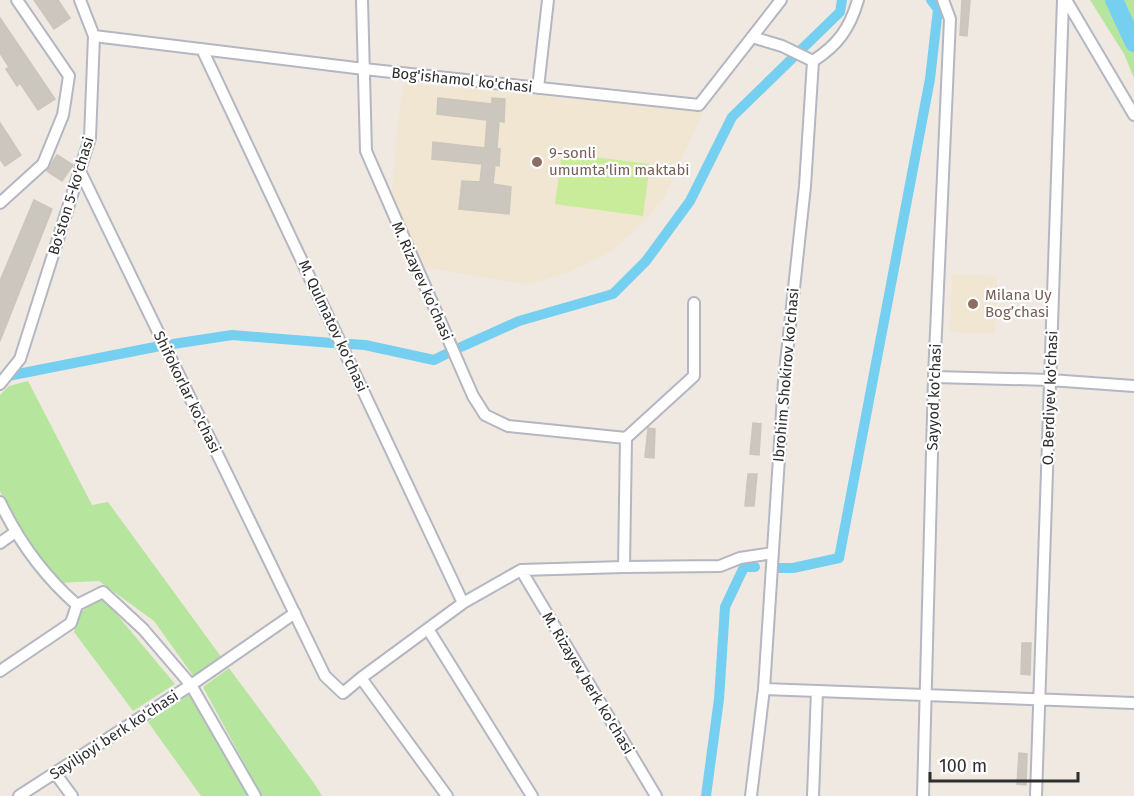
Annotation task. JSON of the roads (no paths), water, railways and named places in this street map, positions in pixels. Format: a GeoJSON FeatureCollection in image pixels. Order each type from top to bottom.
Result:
{"type":"FeatureCollection","features":[{"type":"Feature","properties":{"kind":"street"},"geometry":{"type":"LineString","coordinates":[[0,202],[43,164],[63,115],[69,76],[17,0]]}},
{"type":"Feature","properties":{"kind":"street","name":"Bo'ston 5-ko'chasi"},"geometry":{"type":"LineString","coordinates":[[0,384],[20,359],[90,138],[94,36],[80,0]]}},
{"type":"Feature","properties":{"kind":"street","name":"M. Rizayev ko'chasi"},"geometry":{"type":"LineString","coordinates":[[362,0],[366,151],[473,396],[485,415],[508,426],[626,438]]}},
{"type":"Feature","properties":{"kind":"street"},"geometry":{"type":"LineString","coordinates":[[538,88],[548,0]]}},
{"type":"Feature","properties":{"kind":"street","name":"Bog'ishamol ko'chasi"},"geometry":{"type":"LineString","coordinates":[[94,36],[364,69],[699,105],[781,0]]}},
{"type":"Feature","properties":{"kind":"street"},"geometry":{"type":"LineString","coordinates":[[752,37],[782,46],[813,61],[842,37],[852,21],[858,0]]}},
{"type":"Feature","properties":{"kind":"street","name":"Sayyod ko'chasi"},"geometry":{"type":"LineString","coordinates":[[924,796],[934,377],[950,19],[944,0]]}},
{"type":"Feature","properties":{"kind":"street"},"geometry":{"type":"LineString","coordinates":[[1065,0],[1134,115]]}},
{"type":"Feature","properties":{"kind":"street","name":"O. Berdiyev ko'chasi"},"geometry":{"type":"LineString","coordinates":[[1036,796],[1065,0]]}},
{"type":"Feature","properties":{"kind":"street","name":"M. Qulmatov ko'chasi"},"geometry":{"type":"LineString","coordinates":[[202,49],[463,603]]}},
{"type":"Feature","properties":{"kind":"street","name":"Ibrohim Shokirov ko'chasi"},"geometry":{"type":"LineString","coordinates":[[751,796],[764,689],[783,381],[805,186],[813,61]]}},
{"type":"Feature","properties":{"kind":"street","name":"Shifokorlar ko'chasi"},"geometry":{"type":"LineString","coordinates":[[80,171],[325,676],[343,693],[361,678]]}},
{"type":"Feature","properties":{"kind":"street"},"geometry":{"type":"LineString","coordinates":[[624,567],[626,438],[694,376],[694,303]]}},
{"type":"Feature","properties":{"kind":"street"},"geometry":{"type":"LineString","coordinates":[[934,377],[1050,380],[1134,386]]}},
{"type":"Feature","properties":{"kind":"street"},"geometry":{"type":"LineString","coordinates":[[0,502],[14,532],[52,582],[77,605]]}},
{"type":"Feature","properties":{"kind":"street"},"geometry":{"type":"LineString","coordinates":[[0,543],[14,532]]}},
{"type":"Feature","properties":{"kind":"street"},"geometry":{"type":"LineString","coordinates":[[447,796],[361,678],[463,603],[521,570],[720,566],[740,558],[773,553]]}},
{"type":"Feature","properties":{"kind":"street","name":"M. Rizayev berk ko'chasi"},"geometry":{"type":"LineString","coordinates":[[521,570],[656,796]]}},
{"type":"Feature","properties":{"kind":"street"},"geometry":{"type":"LineString","coordinates":[[0,671],[70,623],[77,605],[103,592],[143,629],[191,685],[295,613]]}},
{"type":"Feature","properties":{"kind":"street"},"geometry":{"type":"LineString","coordinates":[[428,629],[532,796]]}},
{"type":"Feature","properties":{"kind":"street","name":"Sayiljoyi berk ko'chasi"},"geometry":{"type":"LineString","coordinates":[[19,796],[191,685],[255,796]]}},
{"type":"Feature","properties":{"kind":"street"},"geometry":{"type":"LineString","coordinates":[[764,689],[1134,703]]}},
{"type":"Feature","properties":{"kind":"street"},"geometry":{"type":"LineString","coordinates":[[813,796],[817,691]]}},
{"type":"Feature","properties":{"kind":"street"},"geometry":{"type":"LineString","coordinates":[[55,772],[72,796]]}},
{"type":"Feature","properties":{"kind":"waterway"},"geometry":{"type":"LineString","coordinates":[[461,347],[519,321],[613,294],[646,261],[690,201],[732,117],[840,12],[842,0]]}},
{"type":"Feature","properties":{"kind":"waterway"},"geometry":{"type":"LineString","coordinates":[[780,568],[793,568],[839,558],[930,79],[938,9],[931,0]]}},
{"type":"Feature","properties":{"kind":"waterway"},"geometry":{"type":"LineString","coordinates":[[1114,0],[1134,43]]}},
{"type":"Feature","properties":{"kind":"waterway"},"geometry":{"type":"LineString","coordinates":[[173,344],[232,335],[332,343]]}},
{"type":"Feature","properties":{"kind":"waterway"},"geometry":{"type":"LineString","coordinates":[[350,344],[365,345],[434,360],[446,354]]}},
{"type":"Feature","properties":{"kind":"waterway"},"geometry":{"type":"LineString","coordinates":[[8,376],[160,346]]}},
{"type":"Feature","properties":{"kind":"waterway"},"geometry":{"type":"LineString","coordinates":[[706,796],[719,699],[725,607],[744,567],[755,567]]}},
{"type":"Feature","properties":{"kind":"place","name":"9-sonli umumta'lim maktabi"},"geometry":{"type":"Point","coordinates":[537,162]}},
{"type":"Feature","properties":{"kind":"place","name":"Milana Uy Bog’chasi"},"geometry":{"type":"Point","coordinates":[973,304]}}]}
